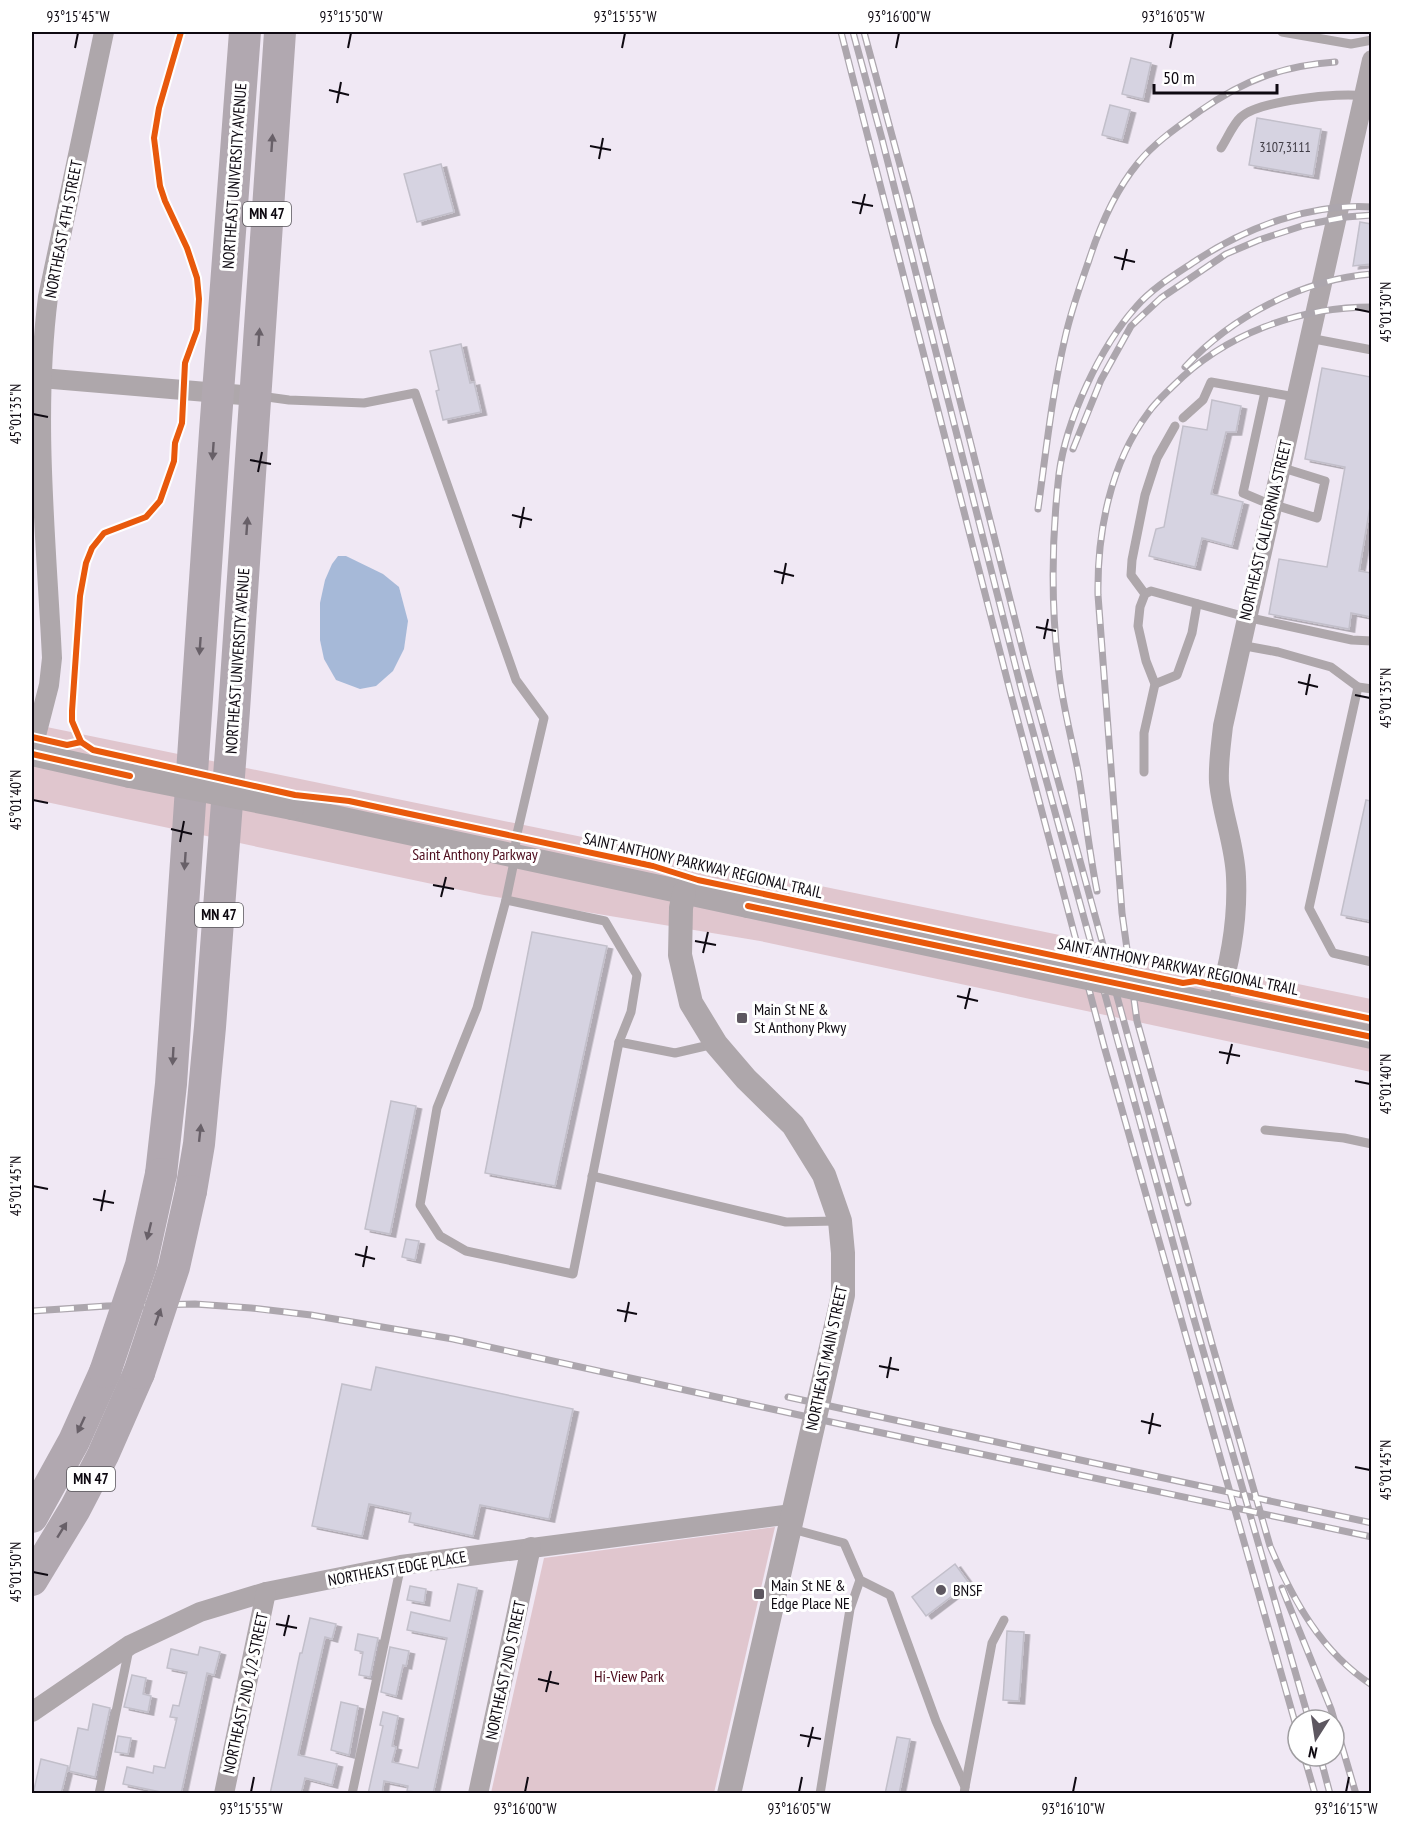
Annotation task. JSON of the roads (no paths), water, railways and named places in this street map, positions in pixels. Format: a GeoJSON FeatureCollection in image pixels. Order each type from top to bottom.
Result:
{"type":"FeatureCollection","features":[{"type":"Feature","properties":{"kind":"main road","name":"NORTHEAST UNIVERSITY AVENUE"},"geometry":{"type":"LineString","coordinates":[[32,1517],[74,1441],[105,1372],[141,1265],[161,1174],[169,1113],[245,32]]}},
{"type":"Feature","properties":{"kind":"main road","name":"NORTHEAST UNIVERSITY AVENUE"},"geometry":{"type":"LineString","coordinates":[[32,1580],[75,1509],[121,1418],[139,1373],[174,1267],[191,1191],[200,1134],[210,1027],[280,32]]}},
{"type":"Feature","properties":{"kind":"street","name":"NORTHEAST 4TH STREET"},"geometry":{"type":"LineString","coordinates":[[32,753],[49,685],[52,658],[40,433],[41,378],[48,297],[104,32]]}},
{"type":"Feature","properties":{"kind":"street","name":"NORTHEAST CALIFORNIA STREET"},"geometry":{"type":"LineString","coordinates":[[1217,1005],[1223,987],[1233,934],[1236,894],[1236,875],[1220,782],[1222,726],[1371,60]]}},
{"type":"Feature","properties":{"kind":"street"},"geometry":{"type":"LineString","coordinates":[[41,378],[254,396]]}},
{"type":"Feature","properties":{"kind":"street"},"geometry":{"type":"LineString","coordinates":[[32,753],[130,776],[292,808],[514,857],[1371,1037]]}},
{"type":"Feature","properties":{"kind":"street","name":"NORTHEAST MAIN STREET"},"geometry":{"type":"LineString","coordinates":[[684,893],[681,908],[680,955],[691,1003],[716,1044],[746,1079],[793,1125],[824,1175],[840,1221],[843,1253],[843,1295],[729,1794]]}},
{"type":"Feature","properties":{"kind":"street","name":"NORTHEAST EDGE PLACE"},"geometry":{"type":"LineString","coordinates":[[32,1712],[130,1645],[200,1612],[266,1592],[401,1565],[531,1547],[791,1521]]}},
{"type":"Feature","properties":{"kind":"street","name":"NORTHEAST 2ND STREET"},"geometry":{"type":"LineString","coordinates":[[478,1794],[531,1547]]}},
{"type":"Feature","properties":{"kind":"street","name":"NORTHEAST 2ND 1/2 STREET"},"geometry":{"type":"LineString","coordinates":[[224,1794],[266,1592]]}},
{"type":"Feature","properties":{"kind":"lane"},"geometry":{"type":"LineString","coordinates":[[1282,32],[1351,44],[1371,40]]}},
{"type":"Feature","properties":{"kind":"lane"},"geometry":{"type":"LineString","coordinates":[[1221,148],[1240,117],[1255,108],[1296,100],[1349,94],[1363,96]]}},
{"type":"Feature","properties":{"kind":"lane"},"geometry":{"type":"LineString","coordinates":[[1309,338],[1370,350]]}},
{"type":"Feature","properties":{"kind":"lane"},"geometry":{"type":"LineString","coordinates":[[1183,417],[1203,400],[1211,382],[1295,397]]}},
{"type":"Feature","properties":{"kind":"lane"},"geometry":{"type":"LineString","coordinates":[[1265,392],[1244,493],[1317,518],[1325,481],[1280,467]]}},
{"type":"Feature","properties":{"kind":"lane"},"geometry":{"type":"LineString","coordinates":[[254,396],[364,403],[415,393],[516,680],[544,718],[516,838],[506,900],[477,1008],[437,1107],[420,1205],[440,1236],[466,1251],[573,1274],[619,1042],[631,1012],[637,975],[605,921],[506,900]]}},
{"type":"Feature","properties":{"kind":"lane"},"geometry":{"type":"LineString","coordinates":[[1145,594],[1131,576],[1132,560],[1145,495],[1157,458],[1175,426]]}},
{"type":"Feature","properties":{"kind":"lane"},"geometry":{"type":"LineString","coordinates":[[1144,772],[1144,733],[1155,684],[1146,661],[1138,626],[1140,607],[1145,594],[1151,591],[1246,617],[1352,640],[1371,641]]}},
{"type":"Feature","properties":{"kind":"lane"},"geometry":{"type":"LineString","coordinates":[[1155,684],[1177,675],[1192,633],[1197,604]]}},
{"type":"Feature","properties":{"kind":"lane"},"geometry":{"type":"LineString","coordinates":[[1240,645],[1278,652],[1331,667],[1358,687],[1371,689]]}},
{"type":"Feature","properties":{"kind":"lane"},"geometry":{"type":"LineString","coordinates":[[1358,687],[1309,908],[1333,953],[1371,962]]}},
{"type":"Feature","properties":{"kind":"lane"},"geometry":{"type":"LineString","coordinates":[[619,1042],[675,1053],[716,1044]]}},
{"type":"Feature","properties":{"kind":"lane"},"geometry":{"type":"LineString","coordinates":[[1265,1130],[1344,1138],[1371,1144]]}},
{"type":"Feature","properties":{"kind":"lane"},"geometry":{"type":"LineString","coordinates":[[592,1176],[786,1222],[840,1221]]}},
{"type":"Feature","properties":{"kind":"lane"},"geometry":{"type":"LineString","coordinates":[[791,1521],[844,1543],[860,1580],[890,1595],[936,1721],[965,1790]]}},
{"type":"Feature","properties":{"kind":"lane"},"geometry":{"type":"LineString","coordinates":[[352,1794],[401,1565]]}},
{"type":"Feature","properties":{"kind":"lane"},"geometry":{"type":"LineString","coordinates":[[819,1794],[850,1609],[860,1580]]}},
{"type":"Feature","properties":{"kind":"lane"},"geometry":{"type":"LineString","coordinates":[[965,1790],[992,1643],[1004,1620]]}},
{"type":"Feature","properties":{"kind":"lane"},"geometry":{"type":"LineString","coordinates":[[99,1794],[130,1645]]}},
{"type":"Feature","properties":{"kind":"water"},"geometry":{"type":"Polygon","coordinates":[[[338,556],[346,556],[383,574],[399,587],[408,621],[404,649],[393,671],[376,686],[360,689],[336,680],[324,659],[320,640],[320,603],[325,580],[338,556]]]}},
{"type":"Feature","properties":{"kind":"railway"},"geometry":{"type":"LineString","coordinates":[[841,32],[1010,691],[1104,1046],[1291,1708]]}},
{"type":"Feature","properties":{"kind":"railway"},"geometry":{"type":"LineString","coordinates":[[853,32],[1021,688],[1192,1312],[1306,1708]]}},
{"type":"Feature","properties":{"kind":"railway"},"geometry":{"type":"LineString","coordinates":[[864,32],[910,202],[1026,663],[1212,1344],[1270,1546],[1288,1586],[1323,1641],[1354,1672],[1372,1685]]}},
{"type":"Feature","properties":{"kind":"railway"},"geometry":{"type":"LineString","coordinates":[[1038,509],[1056,380],[1070,318],[1103,222],[1130,174],[1152,148],[1200,111],[1232,91],[1281,71],[1335,62]]}},
{"type":"Feature","properties":{"kind":"railway"},"geometry":{"type":"LineString","coordinates":[[1097,891],[1078,771],[1061,690],[1053,593],[1059,474],[1077,408],[1098,363],[1123,323],[1142,300],[1173,276],[1237,237],[1280,220],[1326,209],[1372,207]]}},
{"type":"Feature","properties":{"kind":"railway"},"geometry":{"type":"LineString","coordinates":[[1073,449],[1101,380],[1131,326],[1161,298],[1226,254],[1259,240],[1305,225],[1346,217],[1372,215]]}},
{"type":"Feature","properties":{"kind":"railway"},"geometry":{"type":"LineString","coordinates":[[1185,367],[1224,332],[1270,304],[1295,292],[1320,284],[1346,277],[1372,274]]}},
{"type":"Feature","properties":{"kind":"railway"},"geometry":{"type":"LineString","coordinates":[[1188,1203],[1137,1021],[1122,913],[1098,595],[1103,524],[1115,477],[1135,433],[1157,402],[1193,368],[1239,338],[1290,318],[1344,308],[1372,307]]}},
{"type":"Feature","properties":{"kind":"railway"},"geometry":{"type":"LineString","coordinates":[[32,1311],[195,1304],[311,1315],[453,1339],[1372,1537]]}},
{"type":"Feature","properties":{"kind":"railway"},"geometry":{"type":"LineString","coordinates":[[788,1397],[1372,1523]]}},
{"type":"Feature","properties":{"kind":"railway"},"geometry":{"type":"LineString","coordinates":[[1282,1588],[1331,1709],[1356,1794]]}},
{"type":"Feature","properties":{"kind":"railway"},"geometry":{"type":"LineString","coordinates":[[1307,1768],[1315,1794]]}},
{"type":"Feature","properties":{"kind":"railway"},"geometry":{"type":"LineString","coordinates":[[1323,1768],[1330,1794]]}},
{"type":"Feature","properties":{"kind":"place","name":"Main St NE & St Anthony Pkwy"},"geometry":{"type":"Point","coordinates":[742,1018]}},
{"type":"Feature","properties":{"kind":"place","name":"BNSF"},"geometry":{"type":"Point","coordinates":[941,1590]}},
{"type":"Feature","properties":{"kind":"place","name":"Main St NE & Edge Place NE"},"geometry":{"type":"Point","coordinates":[759,1594]}},
{"type":"Feature","properties":{"kind":"park label","name":"Saint Anthony Parkway"},"geometry":{"type":"Point","coordinates":[475,854]}},
{"type":"Feature","properties":{"kind":"park label","name":"Hi-View Park"},"geometry":{"type":"Point","coordinates":[629,1676]}}]}
